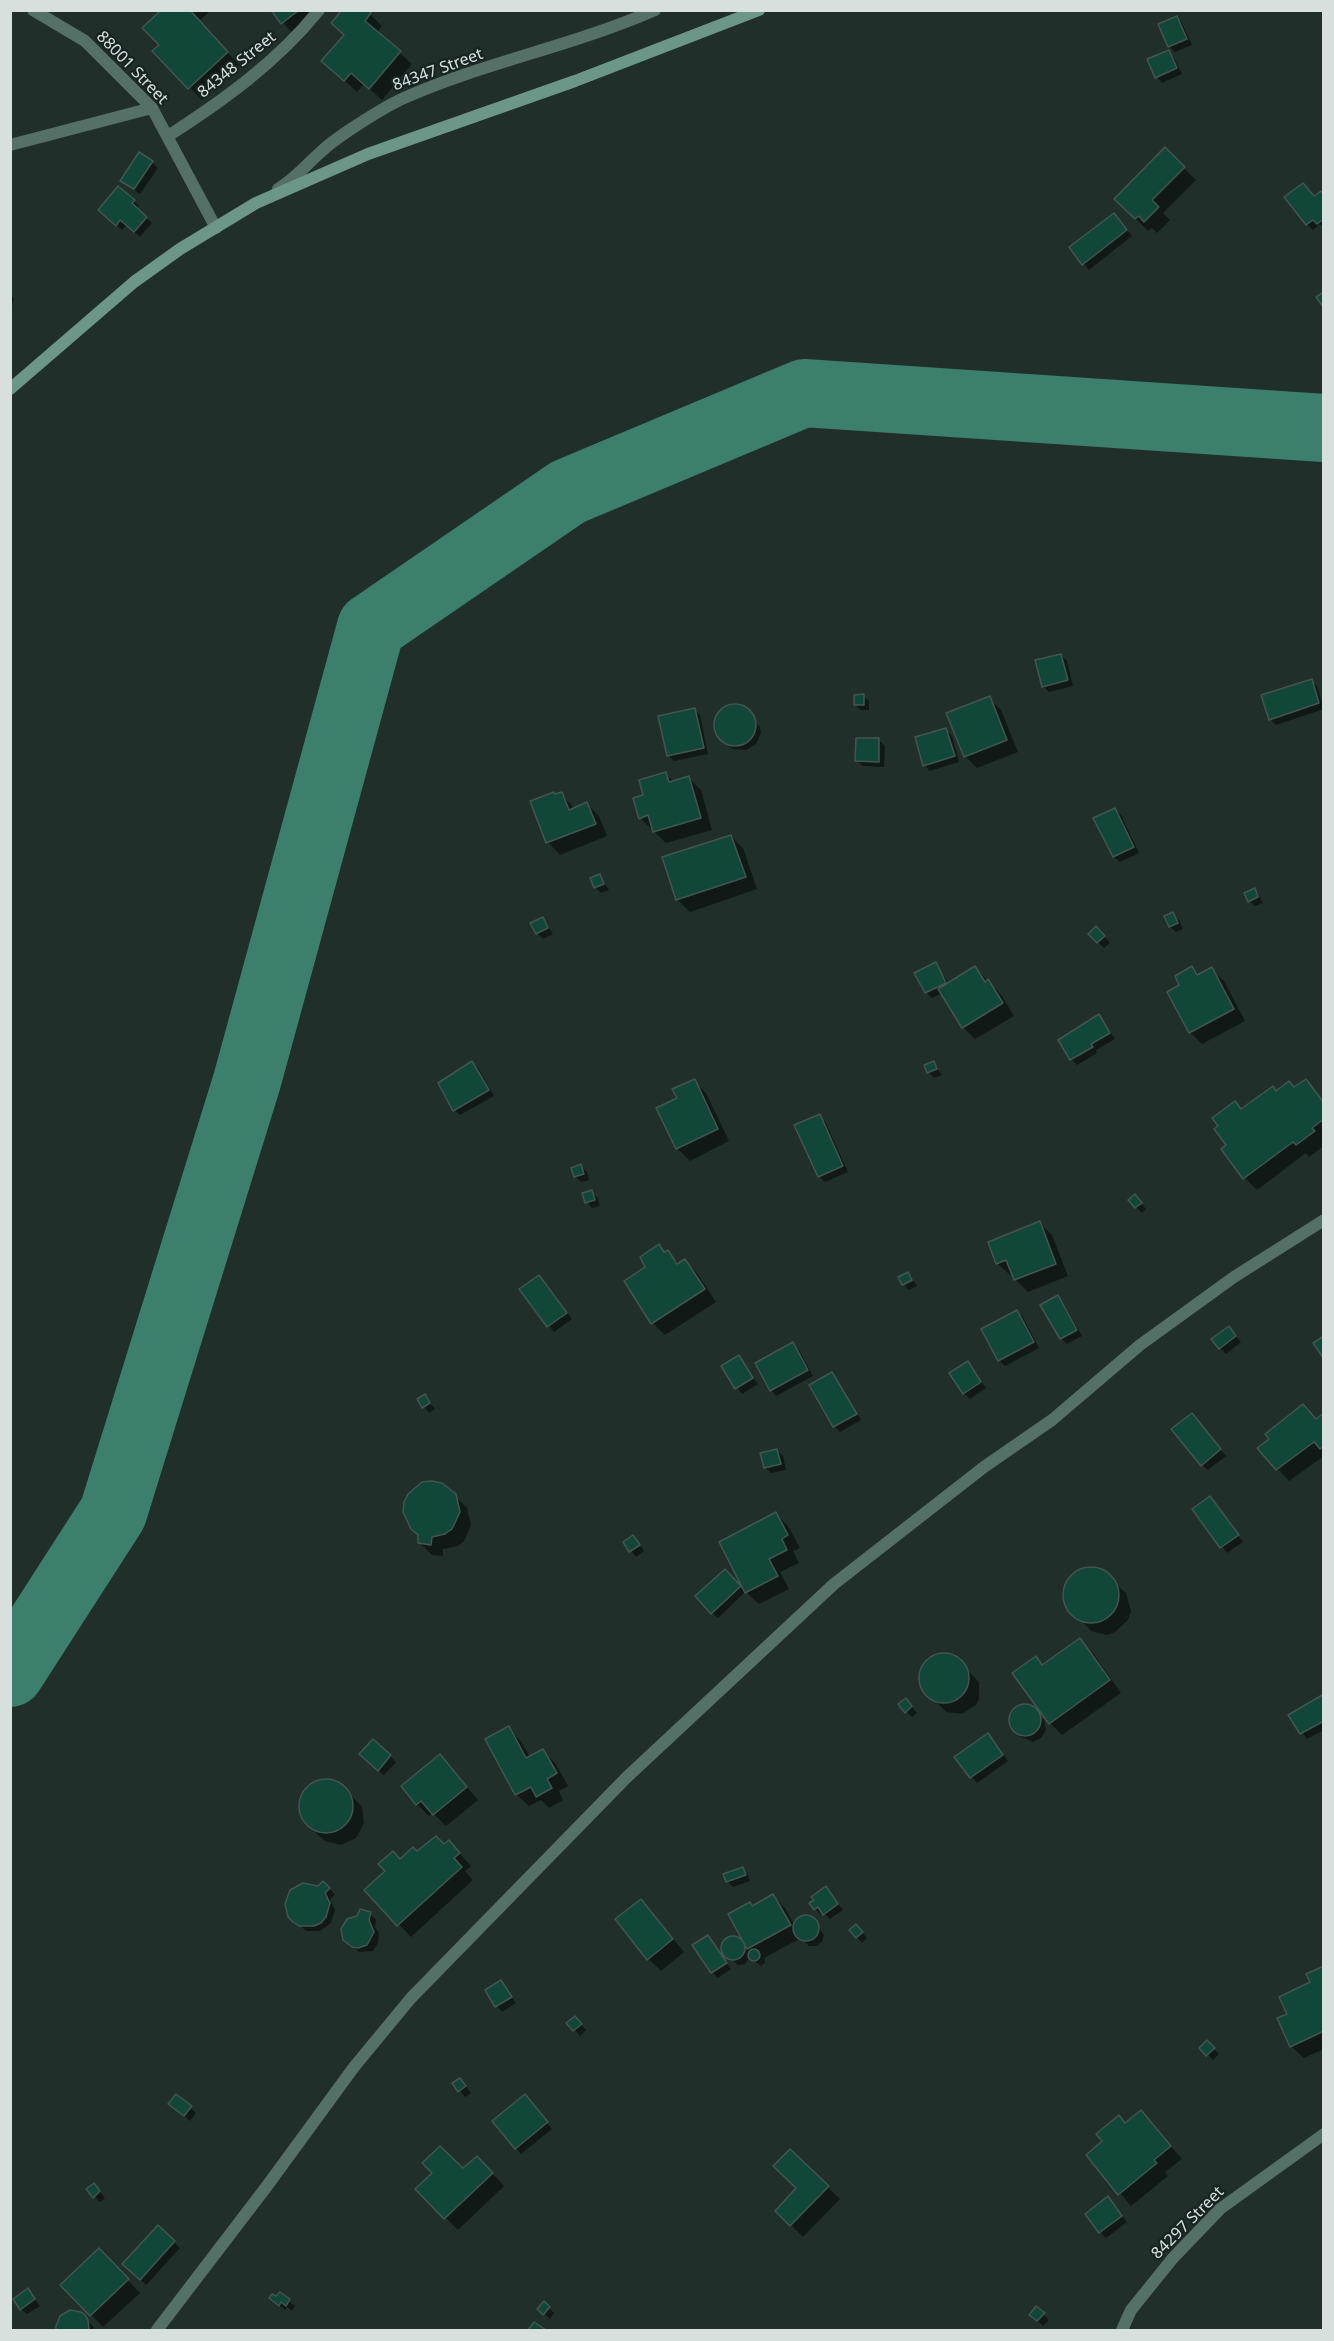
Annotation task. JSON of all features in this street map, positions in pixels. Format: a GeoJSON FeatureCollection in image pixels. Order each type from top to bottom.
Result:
{"type":"FeatureCollection","features":[{"type":"Feature","properties":{"kind":"street","name":"88001 Street"},"geometry":{"type":"LineString","coordinates":[[33,10],[85,41],[152,108],[216,228]]}},
{"type":"Feature","properties":{"kind":"street","name":"84348 Street"},"geometry":{"type":"LineString","coordinates":[[168,136],[216,105],[259,72],[302,32],[319,10]]}},
{"type":"Feature","properties":{"kind":"street","name":"84347 Street"},"geometry":{"type":"LineString","coordinates":[[256,203],[288,183],[325,148],[402,99],[448,81],[586,38],[655,10]]}},
{"type":"Feature","properties":{"kind":"street"},"geometry":{"type":"LineString","coordinates":[[10,389],[134,282],[180,249],[256,203],[368,154],[575,81],[759,10]]}},
{"type":"Feature","properties":{"kind":"street"},"geometry":{"type":"LineString","coordinates":[[10,145],[152,108]]}},
{"type":"Feature","properties":{"kind":"street"},"geometry":{"type":"LineString","coordinates":[[157,2331],[354,2067],[411,1998],[627,1777],[834,1584],[984,1467],[1052,1420],[1140,1345],[1234,1277],[1323,1221]]}},
{"type":"Feature","properties":{"kind":"street","name":"84297 Street"},"geometry":{"type":"LineString","coordinates":[[1122,2331],[1131,2310],[1173,2258],[1220,2209],[1323,2134]]}},
{"type":"Feature","properties":{"kind":"building"},"geometry":{"type":"Polygon","coordinates":[[[161,10],[190,10],[228,52],[188,89],[152,51],[159,45],[142,28],[161,10]]]}},
{"type":"Feature","properties":{"kind":"building"},"geometry":{"type":"Polygon","coordinates":[[[271,10],[299,10],[281,24],[271,10]]]}},
{"type":"Feature","properties":{"kind":"building"},"geometry":{"type":"Polygon","coordinates":[[[342,10],[368,10],[371,13],[365,21],[401,51],[369,89],[351,73],[344,81],[321,61],[344,35],[331,23],[342,10]]]}},
{"type":"Feature","properties":{"kind":"building"},"geometry":{"type":"Polygon","coordinates":[[[1177,16],[1187,39],[1168,47],[1158,24],[1177,16]]]}},
{"type":"Feature","properties":{"kind":"building"},"geometry":{"type":"Polygon","coordinates":[[[1169,50],[1177,68],[1155,78],[1147,59],[1169,50]]]}},
{"type":"Feature","properties":{"kind":"building"},"geometry":{"type":"Polygon","coordinates":[[[1165,147],[1185,167],[1152,200],[1159,207],[1144,222],[1139,216],[1135,219],[1114,199],[1165,147]]]}},
{"type":"Feature","properties":{"kind":"building"},"geometry":{"type":"Polygon","coordinates":[[[139,152],[153,161],[134,189],[120,181],[139,152]]]}},
{"type":"Feature","properties":{"kind":"building"},"geometry":{"type":"Polygon","coordinates":[[[1303,183],[1314,196],[1321,191],[1324,195],[1324,219],[1317,224],[1313,220],[1306,225],[1284,197],[1303,183]]]}},
{"type":"Feature","properties":{"kind":"building"},"geometry":{"type":"Polygon","coordinates":[[[118,186],[135,200],[132,203],[147,217],[134,232],[120,220],[116,226],[98,210],[118,186]]]}},
{"type":"Feature","properties":{"kind":"building"},"geometry":{"type":"Polygon","coordinates":[[[1114,213],[1127,230],[1082,265],[1069,247],[1114,213]]]}},
{"type":"Feature","properties":{"kind":"building"},"geometry":{"type":"Polygon","coordinates":[[[1324,292],[1324,308],[1316,297],[1324,292]]]}},
{"type":"Feature","properties":{"kind":"building"},"geometry":{"type":"Polygon","coordinates":[[[1061,654],[1068,680],[1042,687],[1035,660],[1061,654]]]}},
{"type":"Feature","properties":{"kind":"building"},"geometry":{"type":"Polygon","coordinates":[[[1312,679],[1319,703],[1269,720],[1261,695],[1312,679]]]}},
{"type":"Feature","properties":{"kind":"building"},"geometry":{"type":"Polygon","coordinates":[[[864,694],[864,705],[854,705],[854,695],[864,694]]]}},
{"type":"Feature","properties":{"kind":"building"},"geometry":{"type":"Polygon","coordinates":[[[990,696],[1007,740],[964,757],[946,713],[990,696]]]}},
{"type":"Feature","properties":{"kind":"building"},"geometry":{"type":"Polygon","coordinates":[[[735,704],[750,710],[756,725],[750,740],[735,746],[720,740],[714,725],[720,710],[735,704]]]}},
{"type":"Feature","properties":{"kind":"building"},"geometry":{"type":"Polygon","coordinates":[[[695,708],[704,748],[667,756],[658,716],[695,708]]]}},
{"type":"Feature","properties":{"kind":"building"},"geometry":{"type":"Polygon","coordinates":[[[946,728],[955,756],[923,766],[915,737],[946,728]]]}},
{"type":"Feature","properties":{"kind":"building"},"geometry":{"type":"Polygon","coordinates":[[[856,738],[879,738],[879,762],[855,761],[856,738]]]}},
{"type":"Feature","properties":{"kind":"building"},"geometry":{"type":"Polygon","coordinates":[[[666,772],[669,782],[689,776],[701,818],[653,832],[648,815],[639,819],[633,798],[643,795],[639,780],[666,772]]]}},
{"type":"Feature","properties":{"kind":"building"},"geometry":{"type":"Polygon","coordinates":[[[554,792],[555,794],[562,792],[569,810],[587,802],[596,824],[546,843],[530,801],[554,792]]]}},
{"type":"Feature","properties":{"kind":"building"},"geometry":{"type":"Polygon","coordinates":[[[1115,808],[1134,847],[1113,857],[1093,818],[1115,808]]]}},
{"type":"Feature","properties":{"kind":"building"},"geometry":{"type":"Polygon","coordinates":[[[731,835],[746,877],[676,900],[662,857],[731,835]]]}},
{"type":"Feature","properties":{"kind":"building"},"geometry":{"type":"Polygon","coordinates":[[[600,874],[604,884],[594,888],[590,878],[600,874]]]}},
{"type":"Feature","properties":{"kind":"building"},"geometry":{"type":"Polygon","coordinates":[[[1255,888],[1258,897],[1248,902],[1244,893],[1255,888]]]}},
{"type":"Feature","properties":{"kind":"building"},"geometry":{"type":"Polygon","coordinates":[[[1173,912],[1178,923],[1169,927],[1164,916],[1173,912]]]}},
{"type":"Feature","properties":{"kind":"building"},"geometry":{"type":"Polygon","coordinates":[[[543,917],[548,928],[536,934],[530,923],[543,917]]]}},
{"type":"Feature","properties":{"kind":"building"},"geometry":{"type":"Polygon","coordinates":[[[1096,926],[1105,936],[1097,943],[1088,934],[1096,926]]]}},
{"type":"Feature","properties":{"kind":"building"},"geometry":{"type":"Polygon","coordinates":[[[936,962],[946,983],[925,993],[914,973],[936,962]]]}},
{"type":"Feature","properties":{"kind":"building"},"geometry":{"type":"Polygon","coordinates":[[[975,966],[985,982],[988,979],[1003,1003],[962,1028],[938,989],[975,966]]]}},
{"type":"Feature","properties":{"kind":"building"},"geometry":{"type":"Polygon","coordinates":[[[1192,966],[1197,975],[1212,967],[1234,1009],[1189,1033],[1167,992],[1179,985],[1175,976],[1192,966]]]}},
{"type":"Feature","properties":{"kind":"building"},"geometry":{"type":"Polygon","coordinates":[[[1099,1014],[1110,1033],[1091,1044],[1093,1047],[1070,1060],[1058,1040],[1099,1014]]]}},
{"type":"Feature","properties":{"kind":"building"},"geometry":{"type":"Polygon","coordinates":[[[472,1061],[489,1090],[453,1111],[438,1083],[472,1061]]]}},
{"type":"Feature","properties":{"kind":"building"},"geometry":{"type":"Polygon","coordinates":[[[934,1061],[937,1069],[927,1073],[924,1065],[934,1061]]]}},
{"type":"Feature","properties":{"kind":"building"},"geometry":{"type":"Polygon","coordinates":[[[695,1079],[718,1129],[676,1149],[656,1108],[677,1098],[672,1089],[695,1079]]]}},
{"type":"Feature","properties":{"kind":"building"},"geometry":{"type":"Polygon","coordinates":[[[1306,1079],[1324,1103],[1324,1119],[1312,1128],[1315,1131],[1296,1145],[1293,1142],[1243,1179],[1221,1149],[1226,1145],[1214,1129],[1218,1126],[1212,1118],[1235,1101],[1241,1109],[1273,1086],[1276,1091],[1289,1081],[1294,1087],[1306,1079]]]}},
{"type":"Feature","properties":{"kind":"building"},"geometry":{"type":"Polygon","coordinates":[[[820,1114],[843,1166],[818,1177],[794,1125],[820,1114]]]}},
{"type":"Feature","properties":{"kind":"building"},"geometry":{"type":"Polygon","coordinates":[[[581,1164],[584,1174],[574,1177],[571,1168],[581,1164]]]}},
{"type":"Feature","properties":{"kind":"building"},"geometry":{"type":"Polygon","coordinates":[[[592,1190],[595,1200],[585,1203],[582,1193],[592,1190]]]}},
{"type":"Feature","properties":{"kind":"building"},"geometry":{"type":"Polygon","coordinates":[[[1135,1194],[1142,1203],[1135,1208],[1128,1200],[1135,1194]]]}},
{"type":"Feature","properties":{"kind":"building"},"geometry":{"type":"Polygon","coordinates":[[[1040,1221],[1056,1264],[1014,1280],[1006,1260],[996,1264],[988,1242],[1040,1221]]]}},
{"type":"Feature","properties":{"kind":"building"},"geometry":{"type":"Polygon","coordinates":[[[659,1244],[664,1252],[668,1250],[677,1264],[685,1259],[705,1289],[651,1324],[624,1281],[645,1267],[640,1257],[659,1244]]]}},
{"type":"Feature","properties":{"kind":"building"},"geometry":{"type":"Polygon","coordinates":[[[908,1272],[912,1280],[902,1285],[898,1277],[908,1272]]]}},
{"type":"Feature","properties":{"kind":"building"},"geometry":{"type":"Polygon","coordinates":[[[539,1275],[567,1313],[547,1327],[519,1289],[539,1275]]]}},
{"type":"Feature","properties":{"kind":"building"},"geometry":{"type":"Polygon","coordinates":[[[1058,1295],[1077,1330],[1060,1339],[1040,1305],[1058,1295]]]}},
{"type":"Feature","properties":{"kind":"building"},"geometry":{"type":"Polygon","coordinates":[[[1017,1310],[1034,1342],[998,1361],[981,1329],[1017,1310]]]}},
{"type":"Feature","properties":{"kind":"building"},"geometry":{"type":"Polygon","coordinates":[[[1229,1326],[1236,1336],[1219,1349],[1211,1339],[1229,1326]]]}},
{"type":"Feature","properties":{"kind":"building"},"geometry":{"type":"Polygon","coordinates":[[[1324,1336],[1324,1359],[1313,1343],[1324,1336]]]}},
{"type":"Feature","properties":{"kind":"building"},"geometry":{"type":"Polygon","coordinates":[[[793,1342],[808,1370],[770,1391],[755,1363],[793,1342]]]}},
{"type":"Feature","properties":{"kind":"building"},"geometry":{"type":"Polygon","coordinates":[[[739,1355],[753,1378],[735,1389],[721,1366],[739,1355]]]}},
{"type":"Feature","properties":{"kind":"building"},"geometry":{"type":"Polygon","coordinates":[[[968,1361],[981,1382],[963,1394],[949,1373],[968,1361]]]}},
{"type":"Feature","properties":{"kind":"building"},"geometry":{"type":"Polygon","coordinates":[[[832,1372],[857,1414],[833,1427],[809,1385],[832,1372]]]}},
{"type":"Feature","properties":{"kind":"building"},"geometry":{"type":"Polygon","coordinates":[[[425,1394],[430,1403],[422,1408],[417,1399],[425,1394]]]}},
{"type":"Feature","properties":{"kind":"building"},"geometry":{"type":"Polygon","coordinates":[[[1303,1404],[1316,1419],[1324,1413],[1324,1446],[1320,1449],[1314,1442],[1276,1470],[1257,1448],[1269,1439],[1265,1434],[1303,1404]]]}},
{"type":"Feature","properties":{"kind":"building"},"geometry":{"type":"Polygon","coordinates":[[[1192,1413],[1221,1449],[1201,1466],[1171,1429],[1192,1413]]]}},
{"type":"Feature","properties":{"kind":"building"},"geometry":{"type":"Polygon","coordinates":[[[777,1449],[781,1464],[764,1468],[760,1453],[777,1449]]]}},
{"type":"Feature","properties":{"kind":"building"},"geometry":{"type":"Polygon","coordinates":[[[422,1482],[442,1483],[456,1494],[460,1512],[452,1529],[445,1534],[432,1537],[431,1545],[418,1543],[418,1535],[411,1529],[403,1512],[408,1494],[422,1482]]]}},
{"type":"Feature","properties":{"kind":"building"},"geometry":{"type":"Polygon","coordinates":[[[1210,1496],[1239,1535],[1220,1548],[1192,1509],[1210,1496]]]}},
{"type":"Feature","properties":{"kind":"building"},"geometry":{"type":"Polygon","coordinates":[[[776,1512],[788,1535],[782,1539],[787,1550],[769,1559],[778,1576],[745,1593],[719,1542],[776,1512]]]}},
{"type":"Feature","properties":{"kind":"building"},"geometry":{"type":"Polygon","coordinates":[[[633,1535],[640,1545],[629,1552],[623,1542],[633,1535]]]}},
{"type":"Feature","properties":{"kind":"building"},"geometry":{"type":"Polygon","coordinates":[[[1091,1567],[1102,1569],[1111,1575],[1117,1584],[1119,1595],[1117,1606],[1111,1615],[1102,1621],[1091,1623],[1080,1621],[1071,1615],[1065,1606],[1063,1595],[1065,1584],[1071,1575],[1080,1569],[1091,1567]]]}},
{"type":"Feature","properties":{"kind":"building"},"geometry":{"type":"Polygon","coordinates":[[[725,1569],[741,1586],[711,1614],[695,1596],[725,1569]]]}},
{"type":"Feature","properties":{"kind":"building"},"geometry":{"type":"Polygon","coordinates":[[[1080,1638],[1110,1680],[1049,1724],[1012,1673],[1036,1656],[1042,1665],[1080,1638]]]}},
{"type":"Feature","properties":{"kind":"building"},"geometry":{"type":"Polygon","coordinates":[[[944,1653],[953,1655],[964,1664],[969,1678],[967,1687],[958,1698],[944,1703],[935,1701],[924,1692],[919,1678],[921,1669],[930,1658],[944,1653]]]}},
{"type":"Feature","properties":{"kind":"building"},"geometry":{"type":"Polygon","coordinates":[[[1324,1694],[1324,1721],[1300,1734],[1288,1715],[1324,1694]]]}},
{"type":"Feature","properties":{"kind":"building"},"geometry":{"type":"Polygon","coordinates":[[[906,1698],[912,1706],[905,1713],[898,1704],[906,1698]]]}},
{"type":"Feature","properties":{"kind":"building"},"geometry":{"type":"Polygon","coordinates":[[[1025,1704],[1036,1709],[1041,1720],[1036,1731],[1025,1736],[1014,1731],[1009,1720],[1014,1709],[1025,1704]]]}},
{"type":"Feature","properties":{"kind":"building"},"geometry":{"type":"Polygon","coordinates":[[[509,1726],[526,1758],[543,1749],[557,1773],[547,1779],[552,1788],[536,1797],[531,1787],[515,1795],[485,1739],[509,1726]]]}},
{"type":"Feature","properties":{"kind":"building"},"geometry":{"type":"Polygon","coordinates":[[[988,1733],[1003,1755],[970,1778],[954,1757],[988,1733]]]}},
{"type":"Feature","properties":{"kind":"building"},"geometry":{"type":"Polygon","coordinates":[[[373,1739],[391,1755],[378,1771],[359,1754],[373,1739]]]}},
{"type":"Feature","properties":{"kind":"building"},"geometry":{"type":"Polygon","coordinates":[[[440,1754],[467,1787],[433,1815],[421,1801],[416,1805],[401,1786],[440,1754]]]}},
{"type":"Feature","properties":{"kind":"building"},"geometry":{"type":"Polygon","coordinates":[[[321,1779],[331,1779],[341,1783],[349,1791],[353,1806],[349,1821],[341,1829],[331,1833],[321,1833],[311,1829],[303,1821],[299,1811],[299,1801],[303,1791],[311,1783],[321,1779]]]}},
{"type":"Feature","properties":{"kind":"building"},"geometry":{"type":"Polygon","coordinates":[[[436,1836],[444,1844],[449,1840],[460,1853],[454,1858],[462,1867],[397,1926],[364,1890],[385,1871],[378,1864],[393,1851],[400,1859],[413,1847],[417,1851],[436,1836]]]}},
{"type":"Feature","properties":{"kind":"building"},"geometry":{"type":"Polygon","coordinates":[[[743,1867],[746,1875],[726,1882],[723,1874],[743,1867]]]}},
{"type":"Feature","properties":{"kind":"building"},"geometry":{"type":"Polygon","coordinates":[[[323,1881],[330,1888],[325,1893],[330,1903],[326,1917],[314,1926],[299,1926],[288,1917],[285,1904],[290,1890],[303,1883],[318,1886],[323,1881]]]}},
{"type":"Feature","properties":{"kind":"building"},"geometry":{"type":"Polygon","coordinates":[[[826,1886],[838,1904],[823,1915],[818,1907],[814,1910],[809,1903],[814,1900],[811,1897],[826,1886]]]}},
{"type":"Feature","properties":{"kind":"building"},"geometry":{"type":"Polygon","coordinates":[[[773,1894],[791,1925],[747,1949],[728,1914],[750,1902],[752,1906],[773,1894]]]}},
{"type":"Feature","properties":{"kind":"building"},"geometry":{"type":"Polygon","coordinates":[[[641,1899],[673,1939],[647,1960],[615,1919],[641,1899]]]}},
{"type":"Feature","properties":{"kind":"building"},"geometry":{"type":"Polygon","coordinates":[[[360,1909],[371,1912],[369,1920],[374,1932],[367,1945],[358,1948],[352,1947],[343,1940],[341,1929],[347,1919],[357,1916],[360,1909]]]}},
{"type":"Feature","properties":{"kind":"building"},"geometry":{"type":"Polygon","coordinates":[[[806,1915],[815,1919],[819,1928],[815,1937],[806,1941],[797,1937],[793,1928],[797,1919],[806,1915]]]}},
{"type":"Feature","properties":{"kind":"building"},"geometry":{"type":"Polygon","coordinates":[[[856,1924],[863,1932],[856,1938],[849,1930],[856,1924]]]}},
{"type":"Feature","properties":{"kind":"building"},"geometry":{"type":"Polygon","coordinates":[[[708,1935],[727,1963],[711,1973],[692,1945],[708,1935]]]}},
{"type":"Feature","properties":{"kind":"building"},"geometry":{"type":"Polygon","coordinates":[[[733,1936],[738,1937],[744,1943],[744,1953],[738,1959],[733,1960],[728,1959],[722,1953],[721,1948],[722,1943],[728,1937],[733,1936]]]}},
{"type":"Feature","properties":{"kind":"building"},"geometry":{"type":"Polygon","coordinates":[[[754,1949],[760,1955],[754,1961],[748,1955],[754,1949]]]}},
{"type":"Feature","properties":{"kind":"building"},"geometry":{"type":"Polygon","coordinates":[[[1324,1966],[1324,2031],[1290,2047],[1277,2018],[1287,2014],[1279,1997],[1310,1982],[1306,1974],[1324,1966]]]}},
{"type":"Feature","properties":{"kind":"building"},"geometry":{"type":"Polygon","coordinates":[[[501,1980],[512,1997],[495,2007],[485,1990],[501,1980]]]}},
{"type":"Feature","properties":{"kind":"building"},"geometry":{"type":"Polygon","coordinates":[[[575,2016],[582,2024],[573,2031],[566,2023],[575,2016]]]}},
{"type":"Feature","properties":{"kind":"building"},"geometry":{"type":"Polygon","coordinates":[[[1207,2040],[1215,2048],[1206,2056],[1199,2048],[1207,2040]]]}},
{"type":"Feature","properties":{"kind":"building"},"geometry":{"type":"Polygon","coordinates":[[[460,2078],[466,2086],[458,2092],[452,2083],[460,2078]]]}},
{"type":"Feature","properties":{"kind":"building"},"geometry":{"type":"Polygon","coordinates":[[[176,2094],[192,2106],[184,2116],[168,2104],[176,2094]]]}},
{"type":"Feature","properties":{"kind":"building"},"geometry":{"type":"Polygon","coordinates":[[[525,2094],[548,2122],[515,2149],[492,2121],[525,2094]]]}},
{"type":"Feature","properties":{"kind":"building"},"geometry":{"type":"Polygon","coordinates":[[[1141,2110],[1171,2146],[1154,2160],[1157,2163],[1118,2195],[1086,2155],[1102,2141],[1096,2134],[1119,2115],[1125,2123],[1141,2110]]]}},
{"type":"Feature","properties":{"kind":"building"},"geometry":{"type":"Polygon","coordinates":[[[440,2146],[463,2168],[477,2156],[493,2173],[444,2219],[415,2189],[432,2173],[422,2163],[440,2146]]]}},
{"type":"Feature","properties":{"kind":"building"},"geometry":{"type":"Polygon","coordinates":[[[790,2149],[829,2186],[790,2226],[775,2211],[796,2188],[773,2166],[790,2149]]]}},
{"type":"Feature","properties":{"kind":"building"},"geometry":{"type":"Polygon","coordinates":[[[94,2183],[100,2191],[93,2198],[86,2189],[94,2183]]]}},
{"type":"Feature","properties":{"kind":"building"},"geometry":{"type":"Polygon","coordinates":[[[1108,2196],[1122,2216],[1099,2233],[1085,2214],[1108,2196]]]}},
{"type":"Feature","properties":{"kind":"building"},"geometry":{"type":"Polygon","coordinates":[[[158,2225],[175,2241],[140,2280],[122,2264],[158,2225]]]}},
{"type":"Feature","properties":{"kind":"building"},"geometry":{"type":"Polygon","coordinates":[[[99,2248],[129,2279],[90,2316],[60,2285],[99,2248]]]}},
{"type":"Feature","properties":{"kind":"building"},"geometry":{"type":"Polygon","coordinates":[[[28,2288],[35,2299],[20,2310],[13,2299],[28,2288]]]}},
{"type":"Feature","properties":{"kind":"building"},"geometry":{"type":"Polygon","coordinates":[[[280,2292],[290,2299],[286,2306],[281,2302],[279,2306],[269,2298],[272,2294],[276,2296],[280,2292]]]}},
{"type":"Feature","properties":{"kind":"building"},"geometry":{"type":"Polygon","coordinates":[[[544,2301],[550,2307],[543,2315],[537,2309],[544,2301]]]}},
{"type":"Feature","properties":{"kind":"building"},"geometry":{"type":"Polygon","coordinates":[[[1036,2306],[1045,2313],[1037,2321],[1029,2315],[1036,2306]]]}},
{"type":"Feature","properties":{"kind":"building"},"geometry":{"type":"Polygon","coordinates":[[[70,2310],[85,2315],[89,2330],[56,2330],[60,2316],[70,2310]]]}},
{"type":"Feature","properties":{"kind":"building"},"geometry":{"type":"Polygon","coordinates":[[[534,2322],[546,2330],[528,2330],[534,2322]]]}},
{"type":"Feature","properties":{"kind":"waterway"},"geometry":{"type":"LineString","coordinates":[[10,1673],[113,1513],[247,1081],[371,627],[568,492],[804,393],[1324,428]]}}]}
